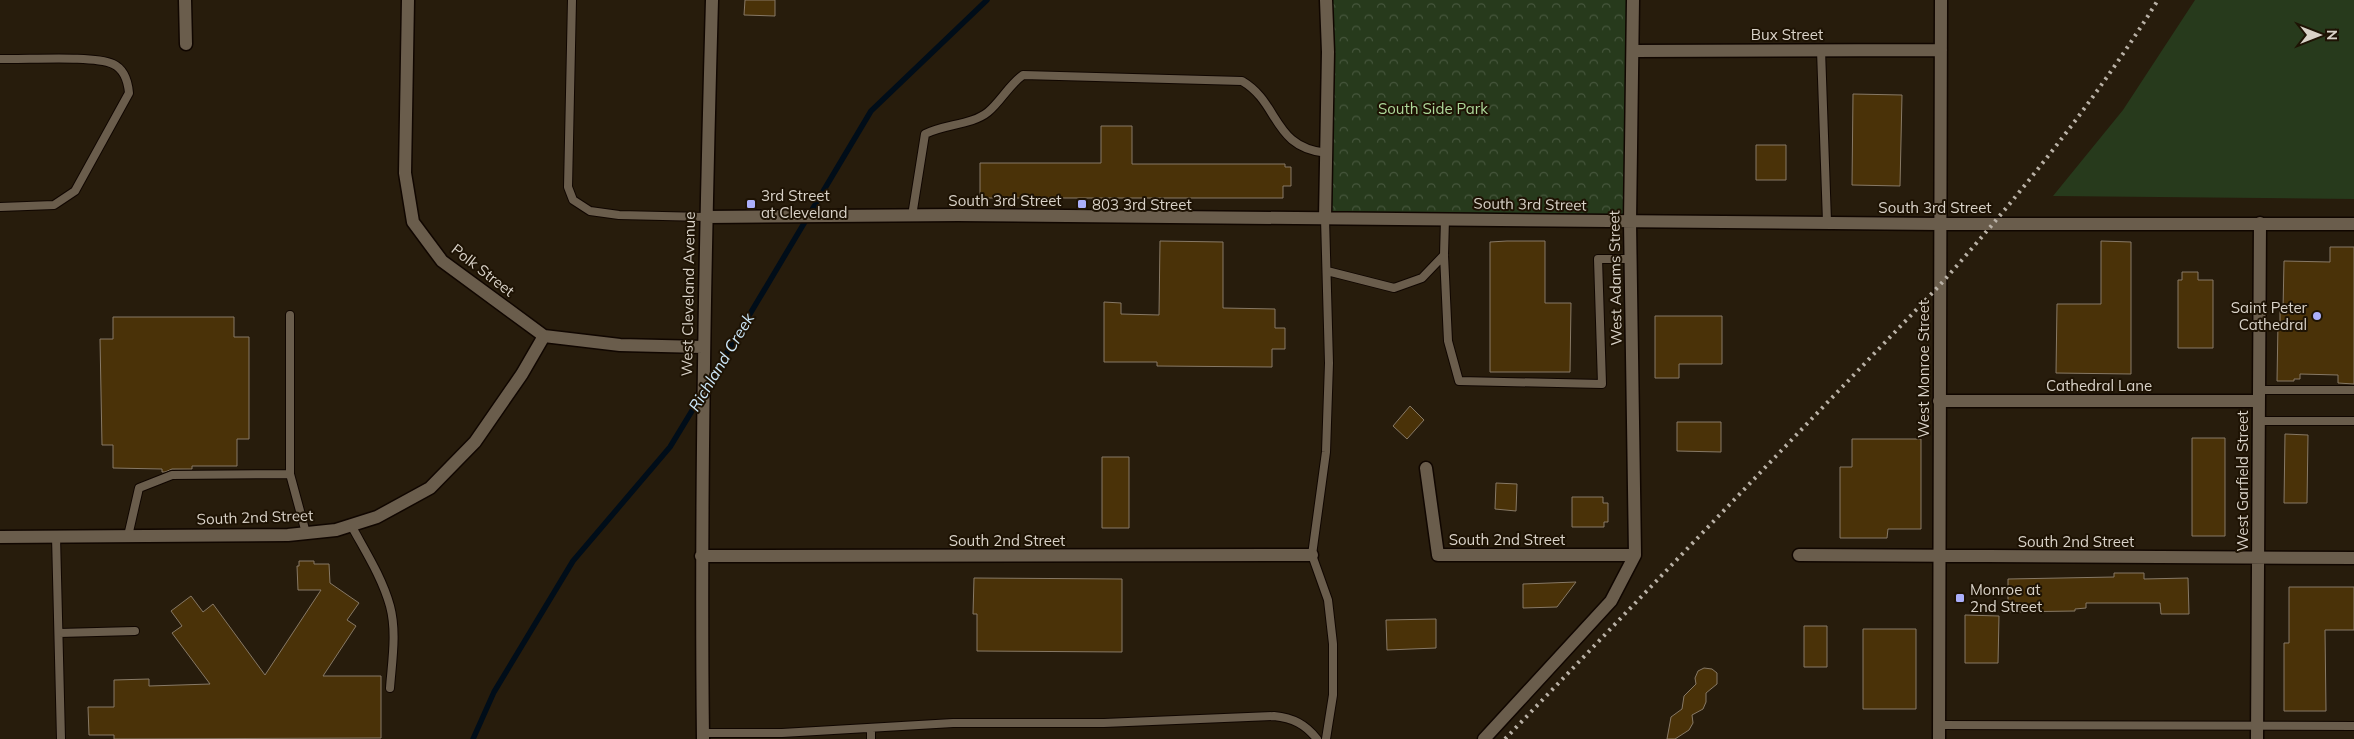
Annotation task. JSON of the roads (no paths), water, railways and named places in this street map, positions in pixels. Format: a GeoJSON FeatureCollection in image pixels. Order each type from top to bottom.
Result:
{"type":"FeatureCollection","features":[{"type":"Feature","properties":{"kind":"street"},"geometry":{"type":"LineString","coordinates":[[186,0],[186,44]]}},
{"type":"Feature","properties":{"kind":"street","name":"Polk Street"},"geometry":{"type":"LineString","coordinates":[[408,0],[405,173],[414,222],[442,261],[544,336],[620,345],[703,351]]}},
{"type":"Feature","properties":{"kind":"street","name":"West Cleveland Avenue"},"geometry":{"type":"LineString","coordinates":[[703,736],[701,556],[703,351],[712,0]]}},
{"type":"Feature","properties":{"kind":"street"},"geometry":{"type":"LineString","coordinates":[[1325,218],[1328,52],[1326,0]]}},
{"type":"Feature","properties":{"kind":"street","name":"West Adams Street"},"geometry":{"type":"LineString","coordinates":[[1633,0],[1634,51],[1630,259],[1635,555]]}},
{"type":"Feature","properties":{"kind":"street","name":"West Monroe Street"},"geometry":{"type":"LineString","coordinates":[[1939,739],[1941,0]]}},
{"type":"Feature","properties":{"kind":"street","name":"Bux Street"},"geometry":{"type":"LineString","coordinates":[[1634,51],[1941,50]]}},
{"type":"Feature","properties":{"kind":"street","name":"South 3rd Street"},"geometry":{"type":"LineString","coordinates":[[706,217],[912,216],[1939,224],[2354,224]]}},
{"type":"Feature","properties":{"kind":"street","name":"West Garfield Street"},"geometry":{"type":"LineString","coordinates":[[2257,739],[2260,223]]}},
{"type":"Feature","properties":{"kind":"street","name":"South 2nd Street"},"geometry":{"type":"LineString","coordinates":[[0,537],[288,535],[336,530],[377,517],[430,488],[475,442],[522,374],[544,336]]}},
{"type":"Feature","properties":{"kind":"street","name":"Cathedral Lane"},"geometry":{"type":"LineString","coordinates":[[1939,401],[2259,395]]}},
{"type":"Feature","properties":{"kind":"street","name":"South 2nd Street"},"geometry":{"type":"LineString","coordinates":[[1426,468],[1438,555],[1635,555]]}},
{"type":"Feature","properties":{"kind":"street"},"geometry":{"type":"LineString","coordinates":[[1484,739],[1611,601],[1635,555]]}},
{"type":"Feature","properties":{"kind":"street","name":"South 2nd Street"},"geometry":{"type":"LineString","coordinates":[[1799,555],[2354,558]]}},
{"type":"Feature","properties":{"kind":"street","name":"South 2nd Street"},"geometry":{"type":"LineString","coordinates":[[701,556],[1312,556]]}},
{"type":"Feature","properties":{"kind":"lane"},"geometry":{"type":"LineString","coordinates":[[572,0],[568,186],[573,200],[590,211],[619,215],[706,217]]}},
{"type":"Feature","properties":{"kind":"lane"},"geometry":{"type":"LineString","coordinates":[[1820,50],[1827,222]]}},
{"type":"Feature","properties":{"kind":"lane"},"geometry":{"type":"LineString","coordinates":[[0,60],[96,60],[114,64],[122,72],[128,83],[129,93],[75,191],[54,205],[0,207]]}},
{"type":"Feature","properties":{"kind":"lane"},"geometry":{"type":"LineString","coordinates":[[912,216],[925,134],[938,127],[974,120],[987,112],[1023,75],[1242,81],[1252,87],[1290,140],[1309,152],[1326,153]]}},
{"type":"Feature","properties":{"kind":"lane"},"geometry":{"type":"LineString","coordinates":[[1325,218],[1329,363],[1326,452],[1312,556],[1328,600],[1333,644],[1333,695],[1326,739]]}},
{"type":"Feature","properties":{"kind":"lane"},"geometry":{"type":"LineString","coordinates":[[1445,219],[1444,255],[1448,341],[1458,381],[1516,384],[1602,384],[1598,259],[1630,259]]}},
{"type":"Feature","properties":{"kind":"lane"},"geometry":{"type":"LineString","coordinates":[[1327,271],[1394,288],[1422,278],[1444,255]]}},
{"type":"Feature","properties":{"kind":"lane"},"geometry":{"type":"LineString","coordinates":[[290,315],[290,474],[306,533]]}},
{"type":"Feature","properties":{"kind":"lane"},"geometry":{"type":"LineString","coordinates":[[2259,395],[2354,390]]}},
{"type":"Feature","properties":{"kind":"lane"},"geometry":{"type":"LineString","coordinates":[[2259,421],[2354,421]]}},
{"type":"Feature","properties":{"kind":"lane"},"geometry":{"type":"LineString","coordinates":[[128,536],[139,488],[172,475],[290,474]]}},
{"type":"Feature","properties":{"kind":"lane"},"geometry":{"type":"LineString","coordinates":[[351,525],[379,576],[390,606],[393,628],[390,688]]}},
{"type":"Feature","properties":{"kind":"lane"},"geometry":{"type":"LineString","coordinates":[[56,536],[61,739]]}},
{"type":"Feature","properties":{"kind":"lane"},"geometry":{"type":"LineString","coordinates":[[58,633],[135,631]]}},
{"type":"Feature","properties":{"kind":"lane"},"geometry":{"type":"LineString","coordinates":[[703,736],[813,735],[953,723],[1104,722],[1274,716],[1297,721],[1317,739]]}},
{"type":"Feature","properties":{"kind":"lane"},"geometry":{"type":"LineString","coordinates":[[1939,725],[2257,724],[2354,726]]}},
{"type":"Feature","properties":{"kind":"lane"},"geometry":{"type":"LineString","coordinates":[[871,729],[871,739]]}},
{"type":"Feature","properties":{"kind":"waterway","name":"Richland Creek"},"geometry":{"type":"LineString","coordinates":[[707,386],[871,111],[987,0]]}},
{"type":"Feature","properties":{"kind":"waterway","name":"Richland Creek"},"geometry":{"type":"LineString","coordinates":[[473,739],[494,692],[573,561],[670,447],[701,396]]}},
{"type":"Feature","properties":{"kind":"railway"},"geometry":{"type":"LineString","coordinates":[[1505,739],[1939,286],[2027,183],[2082,112],[2158,0]]}},
{"type":"Feature","properties":{"kind":"place","name":"3rd Street at Cleveland"},"geometry":{"type":"Point","coordinates":[751,204]}},
{"type":"Feature","properties":{"kind":"place","name":"803 3rd Street"},"geometry":{"type":"Point","coordinates":[1082,204]}},
{"type":"Feature","properties":{"kind":"place","name":"Saint Peter Cathedral"},"geometry":{"type":"Point","coordinates":[2317,316]}},
{"type":"Feature","properties":{"kind":"place","name":"Monroe at 2nd Street"},"geometry":{"type":"Point","coordinates":[1960,598]}},
{"type":"Feature","properties":{"kind":"park label","name":"South Side Park"},"geometry":{"type":"Point","coordinates":[1433,108]}}]}
